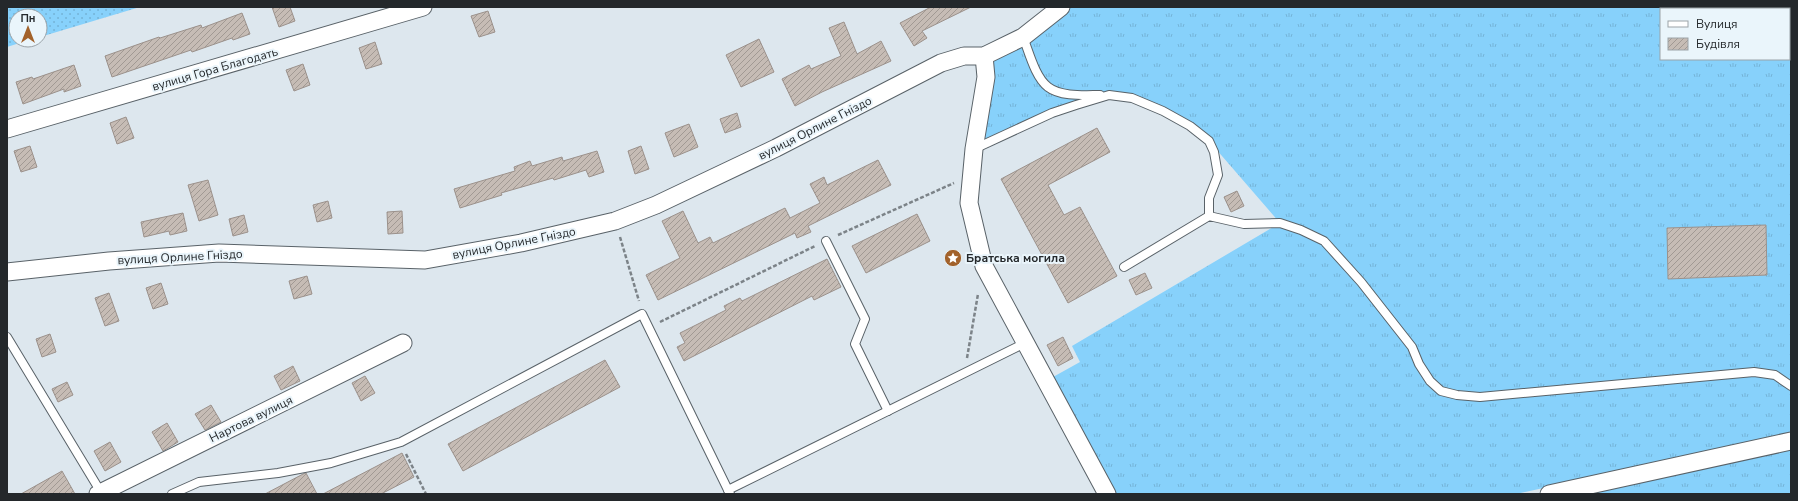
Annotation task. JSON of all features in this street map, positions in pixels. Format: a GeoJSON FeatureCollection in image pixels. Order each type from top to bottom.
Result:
{"type":"FeatureCollection","features":[{"type":"Feature","properties":{"kind":"street","name":"вулиця Гора Благодать"},"geometry":{"type":"LineString","coordinates":[[7,129],[423,7]]}},
{"type":"Feature","properties":{"kind":"street"},"geometry":{"type":"LineString","coordinates":[[1061,7],[1023,37],[984,56],[986,77],[974,149],[969,203],[984,266],[1107,494]]}},
{"type":"Feature","properties":{"kind":"street","name":"вулиця Орлине Гніздо"},"geometry":{"type":"LineString","coordinates":[[7,272],[109,261],[219,253],[425,260],[521,243],[615,221],[656,205],[729,171],[941,63],[964,56],[984,56]]}},
{"type":"Feature","properties":{"kind":"street","name":"Нартова вулиця"},"geometry":{"type":"LineString","coordinates":[[100,494],[403,343]]}},
{"type":"Feature","properties":{"kind":"street"},"geometry":{"type":"LineString","coordinates":[[1549,494],[1791,441]]}},
{"type":"Feature","properties":{"kind":"lane"},"geometry":{"type":"LineString","coordinates":[[1023,37],[1038,73],[1048,87],[1058,92],[1079,95],[1109,95],[1132,98],[1163,111],[1190,126],[1208,141],[1214,152],[1218,175],[1209,198],[1209,216]]}},
{"type":"Feature","properties":{"kind":"lane"},"geometry":{"type":"LineString","coordinates":[[974,149],[988,144],[1052,113],[1109,95]]}},
{"type":"Feature","properties":{"kind":"lane"},"geometry":{"type":"LineString","coordinates":[[1124,267],[1209,216],[1244,224],[1280,223],[1301,230],[1324,241],[1391,320],[1412,347],[1419,364],[1430,380],[1441,391],[1457,395],[1480,397],[1754,372],[1775,375],[1791,386]]}},
{"type":"Feature","properties":{"kind":"lane"},"geometry":{"type":"LineString","coordinates":[[826,241],[865,319],[855,344],[888,411]]}},
{"type":"Feature","properties":{"kind":"lane"},"geometry":{"type":"LineString","coordinates":[[172,494],[199,482],[278,473],[331,463],[401,442],[642,314],[729,492],[1025,343]]}},
{"type":"Feature","properties":{"kind":"lane"},"geometry":{"type":"LineString","coordinates":[[7,337],[100,494]]}},
{"type":"Feature","properties":{"kind":"path"},"geometry":{"type":"LineString","coordinates":[[649,328],[826,241],[971,176]]}},
{"type":"Feature","properties":{"kind":"path"},"geometry":{"type":"LineString","coordinates":[[615,221],[642,314]]}},
{"type":"Feature","properties":{"kind":"path"},"geometry":{"type":"LineString","coordinates":[[964,373],[984,266]]}},
{"type":"Feature","properties":{"kind":"path"},"geometry":{"type":"LineString","coordinates":[[401,442],[426,494]]}},
{"type":"Feature","properties":{"kind":"green space"},"geometry":{"type":"Polygon","coordinates":[[[7,7],[140,7],[48,35],[48,8],[8,8],[7,47],[7,7]]]}},
{"type":"Feature","properties":{"kind":"green space"},"geometry":{"type":"Polygon","coordinates":[[[1061,7],[1791,7],[1791,434],[1516,494],[1116,494],[1053,377],[1080,362],[1072,346],[1280,223],[1209,141],[1163,111],[1109,95],[1076,105],[974,149],[984,56],[1061,7]]]}},
{"type":"Feature","properties":{"kind":"green space"},"geometry":{"type":"Polygon","coordinates":[[[1791,441],[1791,494],[1560,494],[1791,441]]]}},
{"type":"Feature","properties":{"kind":"building"},"geometry":{"type":"Polygon","coordinates":[[[272,7],[290,7],[295,21],[279,27],[272,7]]]}},
{"type":"Feature","properties":{"kind":"building"},"geometry":{"type":"Polygon","coordinates":[[[931,7],[971,7],[922,31],[927,38],[914,46],[900,23],[931,7]]]}},
{"type":"Feature","properties":{"kind":"building"},"geometry":{"type":"Polygon","coordinates":[[[488,11],[495,32],[479,37],[471,16],[488,11]]]}},
{"type":"Feature","properties":{"kind":"building"},"geometry":{"type":"Polygon","coordinates":[[[242,13],[250,34],[233,40],[232,38],[192,52],[191,50],[112,77],[105,56],[159,37],[160,38],[201,25],[202,28],[242,13]]]}},
{"type":"Feature","properties":{"kind":"building"},"geometry":{"type":"Polygon","coordinates":[[[844,22],[857,54],[881,41],[891,61],[822,92],[795,106],[782,79],[809,65],[811,69],[841,56],[829,28],[844,22]]]}},
{"type":"Feature","properties":{"kind":"building"},"geometry":{"type":"Polygon","coordinates":[[[759,39],[774,72],[741,87],[726,55],[759,39]]]}},
{"type":"Feature","properties":{"kind":"building"},"geometry":{"type":"Polygon","coordinates":[[[375,42],[382,64],[366,69],[359,48],[375,42]]]}},
{"type":"Feature","properties":{"kind":"building"},"geometry":{"type":"Polygon","coordinates":[[[303,64],[310,85],[294,91],[286,70],[303,64]]]}},
{"type":"Feature","properties":{"kind":"building"},"geometry":{"type":"Polygon","coordinates":[[[74,65],[81,86],[64,92],[64,89],[23,104],[16,82],[32,77],[33,79],[74,65]]]}},
{"type":"Feature","properties":{"kind":"building"},"geometry":{"type":"Polygon","coordinates":[[[737,113],[741,127],[725,133],[720,119],[737,113]]]}},
{"type":"Feature","properties":{"kind":"building"},"geometry":{"type":"Polygon","coordinates":[[[126,117],[134,138],[117,144],[110,123],[126,117]]]}},
{"type":"Feature","properties":{"kind":"building"},"geometry":{"type":"Polygon","coordinates":[[[689,124],[698,147],[674,157],[665,133],[689,124]]]}},
{"type":"Feature","properties":{"kind":"building"},"geometry":{"type":"Polygon","coordinates":[[[1097,128],[1110,152],[1048,185],[1064,215],[1080,207],[1117,276],[1068,303],[1001,179],[1097,128]]]}},
{"type":"Feature","properties":{"kind":"building"},"geometry":{"type":"Polygon","coordinates":[[[30,146],[37,167],[21,172],[14,151],[30,146]]]}},
{"type":"Feature","properties":{"kind":"building"},"geometry":{"type":"Polygon","coordinates":[[[641,146],[649,169],[635,174],[628,151],[641,146]]]}},
{"type":"Feature","properties":{"kind":"building"},"geometry":{"type":"Polygon","coordinates":[[[597,151],[604,172],[589,177],[586,170],[554,180],[553,178],[501,193],[502,195],[460,208],[454,189],[515,171],[514,167],[530,161],[532,166],[562,157],[563,161],[597,151]]]}},
{"type":"Feature","properties":{"kind":"building"},"geometry":{"type":"Polygon","coordinates":[[[878,160],[891,185],[808,226],[811,232],[797,238],[795,233],[658,300],[646,275],[680,258],[662,221],[683,211],[698,243],[710,237],[713,243],[785,208],[790,218],[820,203],[810,184],[824,177],[827,185],[878,160]]]}},
{"type":"Feature","properties":{"kind":"building"},"geometry":{"type":"Polygon","coordinates":[[[208,180],[218,215],[199,221],[188,185],[208,180]]]}},
{"type":"Feature","properties":{"kind":"building"},"geometry":{"type":"Polygon","coordinates":[[[1237,191],[1244,206],[1231,212],[1224,197],[1237,191]]]}},
{"type":"Feature","properties":{"kind":"building"},"geometry":{"type":"Polygon","coordinates":[[[328,201],[332,218],[317,222],[313,205],[328,201]]]}},
{"type":"Feature","properties":{"kind":"building"},"geometry":{"type":"Polygon","coordinates":[[[402,211],[403,233],[388,234],[387,212],[402,211]]]}},
{"type":"Feature","properties":{"kind":"building"},"geometry":{"type":"Polygon","coordinates":[[[183,213],[187,231],[170,235],[169,231],[144,237],[141,222],[183,213]]]}},
{"type":"Feature","properties":{"kind":"building"},"geometry":{"type":"Polygon","coordinates":[[[917,214],[930,241],[866,273],[852,246],[917,214]]]}},
{"type":"Feature","properties":{"kind":"building"},"geometry":{"type":"Polygon","coordinates":[[[244,215],[248,232],[233,236],[229,219],[244,215]]]}},
{"type":"Feature","properties":{"kind":"building"},"geometry":{"type":"Polygon","coordinates":[[[1766,225],[1767,275],[1668,279],[1667,228],[1766,225]]]}},
{"type":"Feature","properties":{"kind":"building"},"geometry":{"type":"Polygon","coordinates":[[[827,259],[841,287],[814,300],[812,296],[684,361],[677,347],[685,343],[680,333],[726,310],[724,306],[740,298],[742,301],[827,259]]]}},
{"type":"Feature","properties":{"kind":"building"},"geometry":{"type":"Polygon","coordinates":[[[1145,273],[1152,288],[1136,295],[1129,280],[1145,273]]]}},
{"type":"Feature","properties":{"kind":"building"},"geometry":{"type":"Polygon","coordinates":[[[307,276],[312,294],[294,299],[289,281],[307,276]]]}},
{"type":"Feature","properties":{"kind":"building"},"geometry":{"type":"Polygon","coordinates":[[[161,283],[168,304],[153,309],[146,288],[161,283]]]}},
{"type":"Feature","properties":{"kind":"building"},"geometry":{"type":"Polygon","coordinates":[[[109,293],[119,321],[105,326],[95,298],[109,293]]]}},
{"type":"Feature","properties":{"kind":"building"},"geometry":{"type":"Polygon","coordinates":[[[50,334],[56,352],[42,357],[36,339],[50,334]]]}},
{"type":"Feature","properties":{"kind":"building"},"geometry":{"type":"Polygon","coordinates":[[[1063,337],[1073,358],[1058,366],[1047,345],[1063,337]]]}},
{"type":"Feature","properties":{"kind":"building"},"geometry":{"type":"Polygon","coordinates":[[[605,360],[620,387],[463,471],[448,444],[605,360]]]}},
{"type":"Feature","properties":{"kind":"building"},"geometry":{"type":"Polygon","coordinates":[[[293,366],[300,381],[281,390],[274,376],[293,366]]]}},
{"type":"Feature","properties":{"kind":"building"},"geometry":{"type":"Polygon","coordinates":[[[365,376],[375,393],[361,401],[352,383],[365,376]]]}},
{"type":"Feature","properties":{"kind":"building"},"geometry":{"type":"Polygon","coordinates":[[[67,382],[73,395],[58,402],[52,389],[67,382]]]}},
{"type":"Feature","properties":{"kind":"building"},"geometry":{"type":"Polygon","coordinates":[[[211,405],[221,422],[205,430],[195,414],[211,405]]]}},
{"type":"Feature","properties":{"kind":"building"},"geometry":{"type":"Polygon","coordinates":[[[167,423],[178,442],[163,451],[152,432],[167,423]]]}},
{"type":"Feature","properties":{"kind":"building"},"geometry":{"type":"Polygon","coordinates":[[[110,442],[121,462],[105,471],[94,451],[110,442]]]}},
{"type":"Feature","properties":{"kind":"building"},"geometry":{"type":"Polygon","coordinates":[[[402,453],[414,477],[381,494],[323,494],[402,453]]]}},
{"type":"Feature","properties":{"kind":"building"},"geometry":{"type":"Polygon","coordinates":[[[62,471],[75,494],[21,494],[62,471]]]}},
{"type":"Feature","properties":{"kind":"building"},"geometry":{"type":"Polygon","coordinates":[[[305,473],[317,494],[265,494],[305,473]]]}},
{"type":"Feature","properties":{"kind":"place","name":"Братська могила"},"geometry":{"type":"Point","coordinates":[953,258]}}]}
